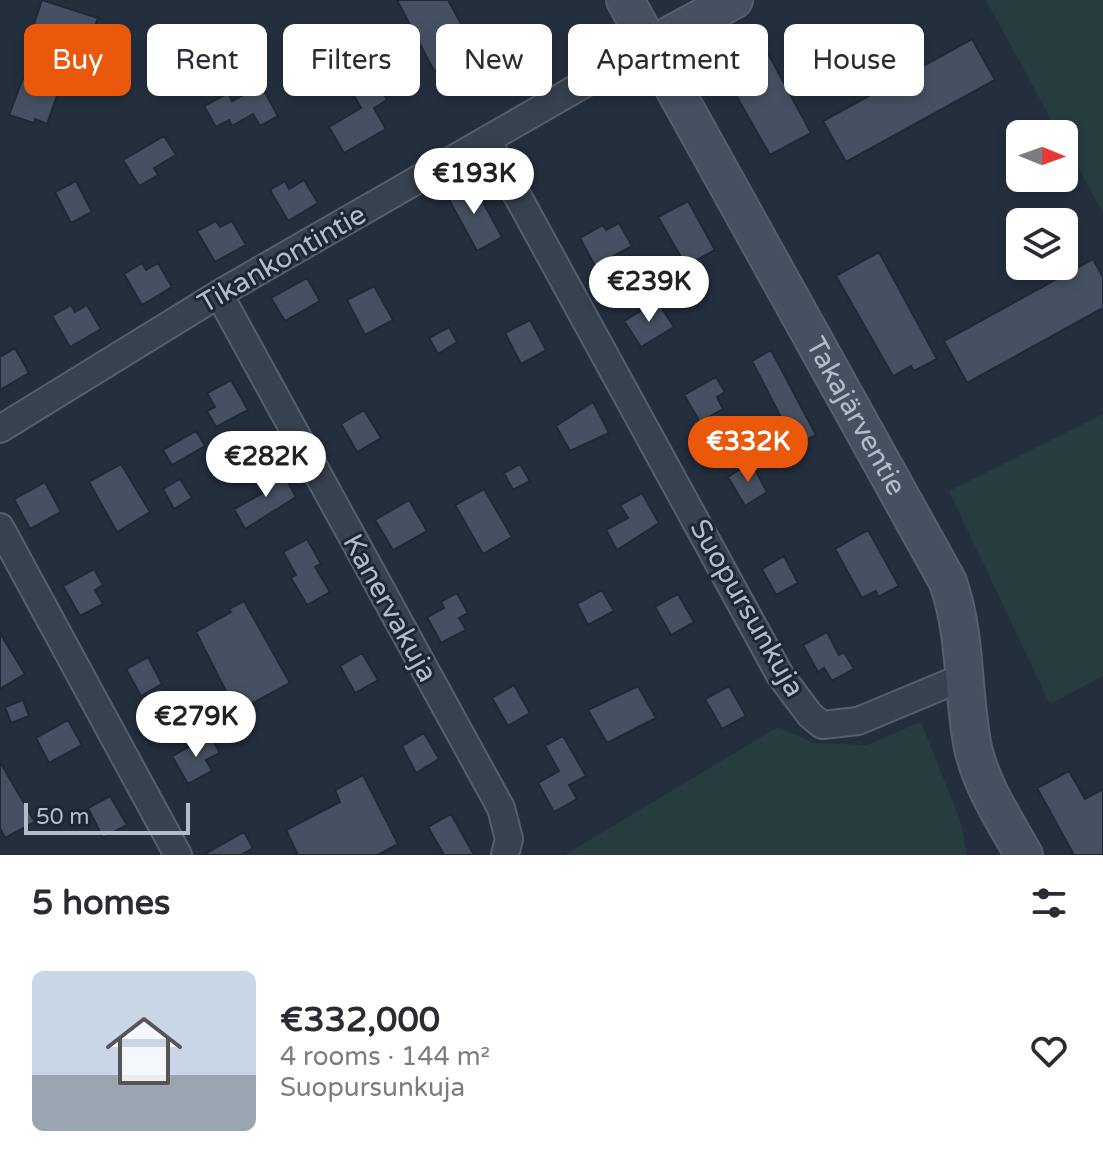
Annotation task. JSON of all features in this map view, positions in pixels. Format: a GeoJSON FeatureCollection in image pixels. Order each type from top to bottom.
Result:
{"type":"FeatureCollection","features":[{"type":"Feature","properties":{"kind":"street","name":"Takajärventie"},"geometry":{"type":"LineString","coordinates":[[625,0],[638,24]]}},
{"type":"Feature","properties":{"kind":"street"},"geometry":{"type":"LineString","coordinates":[[690,24],[734,0]]}},
{"type":"Feature","properties":{"kind":"street","name":"Tikankontintie"},"geometry":{"type":"LineString","coordinates":[[0,429],[219,294],[568,95]]}},
{"type":"Feature","properties":{"kind":"street","name":"Takajärventie"},"geometry":{"type":"LineString","coordinates":[[678,96],[948,582],[959,615],[970,729],[977,762],[987,788],[1024,855]]}},
{"type":"Feature","properties":{"kind":"street","name":"Suopursunkuja"},"geometry":{"type":"LineString","coordinates":[[488,142],[780,675],[810,715],[822,725],[848,724],[966,676]]}},
{"type":"Feature","properties":{"kind":"street","name":"Kanervakuja"},"geometry":{"type":"LineString","coordinates":[[219,294],[501,808],[507,847]]}},
{"type":"Feature","properties":{"kind":"street"},"geometry":{"type":"LineString","coordinates":[[0,527],[178,855]]}},
{"type":"Feature","properties":{"kind":"green space"},"geometry":{"type":"Polygon","coordinates":[[[986,0],[1103,0],[1103,213],[1078,167],[1078,120],[1051,120],[986,0]]]}},
{"type":"Feature","properties":{"kind":"green space"},"geometry":{"type":"Polygon","coordinates":[[[1103,414],[1103,676],[1050,704],[949,491],[1103,414]]]}},
{"type":"Feature","properties":{"kind":"green space"},"geometry":{"type":"Polygon","coordinates":[[[921,722],[960,820],[967,855],[565,855],[778,727],[814,743],[867,745],[921,722]]]}},
{"type":"Feature","properties":{"kind":"building"},"geometry":{"type":"Polygon","coordinates":[[[42,0],[98,18],[96,24],[34,24],[42,0]]]}},
{"type":"Feature","properties":{"kind":"building"},"geometry":{"type":"Polygon","coordinates":[[[397,0],[448,0],[461,24],[436,24],[436,70],[420,44],[420,24],[410,24],[397,0]]]}},
{"type":"Feature","properties":{"kind":"building"},"geometry":{"type":"Polygon","coordinates":[[[972,39],[995,80],[846,162],[823,121],[868,96],[924,96],[924,65],[972,39]]]}},
{"type":"Feature","properties":{"kind":"building"},"geometry":{"type":"Polygon","coordinates":[[[768,53],[784,83],[784,96],[791,96],[811,133],[770,155],[736,96],[768,96],[768,53]]]}},
{"type":"Feature","properties":{"kind":"building"},"geometry":{"type":"Polygon","coordinates":[[[23,78],[24,96],[57,96],[47,124],[9,115],[23,78]]]}},
{"type":"Feature","properties":{"kind":"building"},"geometry":{"type":"Polygon","coordinates":[[[222,96],[230,96],[232,101],[241,96],[267,96],[278,116],[260,126],[253,114],[232,126],[229,120],[216,127],[204,106],[222,96]]]}},
{"type":"Feature","properties":{"kind":"building"},"geometry":{"type":"Polygon","coordinates":[[[354,96],[385,96],[387,100],[374,108],[386,129],[344,153],[329,127],[361,108],[354,96]]]}},
{"type":"Feature","properties":{"kind":"building"},"geometry":{"type":"Polygon","coordinates":[[[164,136],[176,155],[154,168],[158,175],[139,186],[123,160],[164,136]]]}},
{"type":"Feature","properties":{"kind":"building"},"geometry":{"type":"Polygon","coordinates":[[[304,180],[318,203],[288,221],[270,190],[285,181],[289,189],[304,180]]]}},
{"type":"Feature","properties":{"kind":"building"},"geometry":{"type":"Polygon","coordinates":[[[76,181],[92,212],[71,223],[55,192],[76,181]]]}},
{"type":"Feature","properties":{"kind":"building"},"geometry":{"type":"Polygon","coordinates":[[[472,182],[502,237],[477,251],[447,196],[472,182]]]}},
{"type":"Feature","properties":{"kind":"building"},"geometry":{"type":"Polygon","coordinates":[[[688,201],[715,250],[686,266],[658,217],[688,201]]]}},
{"type":"Feature","properties":{"kind":"building"},"geometry":{"type":"Polygon","coordinates":[[[216,221],[220,227],[232,221],[246,245],[215,262],[197,231],[216,221]]]}},
{"type":"Feature","properties":{"kind":"building"},"geometry":{"type":"Polygon","coordinates":[[[619,223],[632,246],[595,266],[580,238],[603,225],[606,230],[619,223]]]}},
{"type":"Feature","properties":{"kind":"building"},"geometry":{"type":"Polygon","coordinates":[[[879,252],[937,359],[914,371],[911,366],[893,376],[836,276],[879,252]]]}},
{"type":"Feature","properties":{"kind":"building"},"geometry":{"type":"Polygon","coordinates":[[[1093,259],[1103,277],[1103,308],[967,383],[944,341],[1055,280],[1078,280],[1078,267],[1093,259]]]}},
{"type":"Feature","properties":{"kind":"building"},"geometry":{"type":"Polygon","coordinates":[[[142,263],[146,270],[158,263],[172,287],[142,305],[124,274],[142,263]]]}},
{"type":"Feature","properties":{"kind":"building"},"geometry":{"type":"Polygon","coordinates":[[[307,278],[320,301],[285,321],[271,298],[307,278]]]}},
{"type":"Feature","properties":{"kind":"building"},"geometry":{"type":"Polygon","coordinates":[[[374,286],[393,320],[365,335],[347,300],[374,286]]]}},
{"type":"Feature","properties":{"kind":"building"},"geometry":{"type":"Polygon","coordinates":[[[657,301],[674,327],[641,347],[624,321],[657,301]]]}},
{"type":"Feature","properties":{"kind":"building"},"geometry":{"type":"Polygon","coordinates":[[[71,305],[75,312],[87,305],[101,329],[70,347],[52,316],[71,305]]]}},
{"type":"Feature","properties":{"kind":"building"},"geometry":{"type":"Polygon","coordinates":[[[530,320],[546,350],[521,364],[505,333],[530,320]]]}},
{"type":"Feature","properties":{"kind":"building"},"geometry":{"type":"Polygon","coordinates":[[[449,327],[457,342],[438,354],[429,338],[449,327]]]}},
{"type":"Feature","properties":{"kind":"building"},"geometry":{"type":"Polygon","coordinates":[[[15,348],[29,373],[0,390],[0,357],[15,348]]]}},
{"type":"Feature","properties":{"kind":"building"},"geometry":{"type":"Polygon","coordinates":[[[771,350],[816,435],[800,443],[793,430],[789,433],[752,361],[771,350]]]}},
{"type":"Feature","properties":{"kind":"building"},"geometry":{"type":"Polygon","coordinates":[[[716,377],[725,392],[717,397],[723,409],[700,422],[684,395],[716,377]]]}},
{"type":"Feature","properties":{"kind":"building"},"geometry":{"type":"Polygon","coordinates":[[[231,380],[248,410],[216,427],[207,411],[215,407],[207,393],[231,380]]]}},
{"type":"Feature","properties":{"kind":"building"},"geometry":{"type":"Polygon","coordinates":[[[593,402],[609,433],[570,451],[556,426],[593,402]]]}},
{"type":"Feature","properties":{"kind":"building"},"geometry":{"type":"Polygon","coordinates":[[[364,410],[381,438],[357,452],[341,424],[364,410]]]}},
{"type":"Feature","properties":{"kind":"building"},"geometry":{"type":"Polygon","coordinates":[[[196,431],[205,446],[172,465],[163,450],[196,431]]]}},
{"type":"Feature","properties":{"kind":"building"},"geometry":{"type":"Polygon","coordinates":[[[751,462],[767,492],[745,506],[728,477],[751,462]]]}},
{"type":"Feature","properties":{"kind":"building"},"geometry":{"type":"Polygon","coordinates":[[[121,464],[150,512],[117,532],[89,482],[121,464]]]}},
{"type":"Feature","properties":{"kind":"building"},"geometry":{"type":"Polygon","coordinates":[[[520,464],[530,481],[513,490],[504,473],[520,464]]]}},
{"type":"Feature","properties":{"kind":"building"},"geometry":{"type":"Polygon","coordinates":[[[281,469],[296,497],[245,529],[234,509],[263,493],[257,483],[281,469]]]}},
{"type":"Feature","properties":{"kind":"building"},"geometry":{"type":"Polygon","coordinates":[[[180,479],[192,498],[174,509],[163,489],[180,479]]]}},
{"type":"Feature","properties":{"kind":"building"},"geometry":{"type":"Polygon","coordinates":[[[45,482],[61,512],[30,529],[14,499],[45,482]]]}},
{"type":"Feature","properties":{"kind":"building"},"geometry":{"type":"Polygon","coordinates":[[[484,489],[512,537],[483,554],[455,505],[484,489]]]}},
{"type":"Feature","properties":{"kind":"building"},"geometry":{"type":"Polygon","coordinates":[[[642,493],[659,523],[617,550],[606,530],[628,518],[620,505],[642,493]]]}},
{"type":"Feature","properties":{"kind":"building"},"geometry":{"type":"Polygon","coordinates":[[[409,500],[427,531],[393,550],[375,520],[409,500]]]}},
{"type":"Feature","properties":{"kind":"building"},"geometry":{"type":"Polygon","coordinates":[[[868,530],[899,586],[878,597],[876,591],[862,598],[835,549],[868,530]]]}},
{"type":"Feature","properties":{"kind":"building"},"geometry":{"type":"Polygon","coordinates":[[[307,539],[321,564],[315,567],[330,592],[307,605],[291,578],[296,575],[283,552],[307,539]]]}},
{"type":"Feature","properties":{"kind":"building"},"geometry":{"type":"Polygon","coordinates":[[[784,556],[798,583],[776,595],[762,569],[784,556]]]}},
{"type":"Feature","properties":{"kind":"building"},"geometry":{"type":"Polygon","coordinates":[[[94,569],[103,585],[95,590],[103,604],[80,616],[63,586],[94,569]]]}},
{"type":"Feature","properties":{"kind":"building"},"geometry":{"type":"Polygon","coordinates":[[[602,590],[614,611],[588,625],[577,604],[602,590]]]}},
{"type":"Feature","properties":{"kind":"building"},"geometry":{"type":"Polygon","coordinates":[[[457,593],[468,613],[459,618],[466,630],[441,643],[427,617],[444,608],[441,602],[457,593]]]}},
{"type":"Feature","properties":{"kind":"building"},"geometry":{"type":"Polygon","coordinates":[[[678,594],[694,622],[671,635],[655,607],[678,594]]]}},
{"type":"Feature","properties":{"kind":"building"},"geometry":{"type":"Polygon","coordinates":[[[244,601],[290,683],[253,703],[257,710],[240,719],[196,632],[244,601]]]}},
{"type":"Feature","properties":{"kind":"building"},"geometry":{"type":"Polygon","coordinates":[[[827,632],[839,655],[844,652],[854,669],[832,681],[824,668],[818,672],[803,645],[827,632]]]}},
{"type":"Feature","properties":{"kind":"building"},"geometry":{"type":"Polygon","coordinates":[[[0,633],[25,674],[0,689],[0,633]]]}},
{"type":"Feature","properties":{"kind":"building"},"geometry":{"type":"Polygon","coordinates":[[[362,653],[378,680],[355,693],[340,666],[362,653]]]}},
{"type":"Feature","properties":{"kind":"building"},"geometry":{"type":"Polygon","coordinates":[[[148,657],[162,684],[141,696],[126,669],[148,657]]]}},
{"type":"Feature","properties":{"kind":"building"},"geometry":{"type":"Polygon","coordinates":[[[514,685],[530,713],[508,726],[492,698],[514,685]]]}},
{"type":"Feature","properties":{"kind":"building"},"geometry":{"type":"Polygon","coordinates":[[[638,686],[656,718],[607,743],[588,710],[638,686]]]}},
{"type":"Feature","properties":{"kind":"building"},"geometry":{"type":"Polygon","coordinates":[[[729,686],[746,716],[722,729],[705,699],[729,686]]]}},
{"type":"Feature","properties":{"kind":"building"},"geometry":{"type":"Polygon","coordinates":[[[23,700],[29,716],[11,723],[5,707],[23,700]]]}},
{"type":"Feature","properties":{"kind":"building"},"geometry":{"type":"Polygon","coordinates":[[[68,720],[82,745],[49,763],[36,738],[68,720]]]}},
{"type":"Feature","properties":{"kind":"building"},"geometry":{"type":"Polygon","coordinates":[[[424,733],[439,759],[416,773],[402,746],[424,733]]]}},
{"type":"Feature","properties":{"kind":"building"},"geometry":{"type":"Polygon","coordinates":[[[210,735],[220,753],[206,760],[212,771],[188,784],[172,756],[210,735]]]}},
{"type":"Feature","properties":{"kind":"building"},"geometry":{"type":"Polygon","coordinates":[[[563,736],[586,776],[569,785],[577,799],[554,812],[538,783],[559,771],[545,746],[563,736]]]}},
{"type":"Feature","properties":{"kind":"building"},"geometry":{"type":"Polygon","coordinates":[[[0,762],[35,822],[5,838],[0,828],[0,762]]]}},
{"type":"Feature","properties":{"kind":"building"},"geometry":{"type":"Polygon","coordinates":[[[1069,771],[1085,799],[1103,789],[1103,855],[1074,855],[1037,788],[1069,771]]]}},
{"type":"Feature","properties":{"kind":"building"},"geometry":{"type":"Polygon","coordinates":[[[363,775],[398,844],[378,855],[298,855],[286,830],[340,802],[335,790],[363,775]]]}},
{"type":"Feature","properties":{"kind":"building"},"geometry":{"type":"Polygon","coordinates":[[[110,796],[127,825],[103,838],[88,808],[110,796]]]}},
{"type":"Feature","properties":{"kind":"building"},"geometry":{"type":"Polygon","coordinates":[[[451,814],[474,855],[444,855],[428,827],[451,814]]]}},
{"type":"Feature","properties":{"kind":"building"},"geometry":{"type":"Polygon","coordinates":[[[244,832],[253,848],[241,855],[203,855],[244,832]]]}}]}
